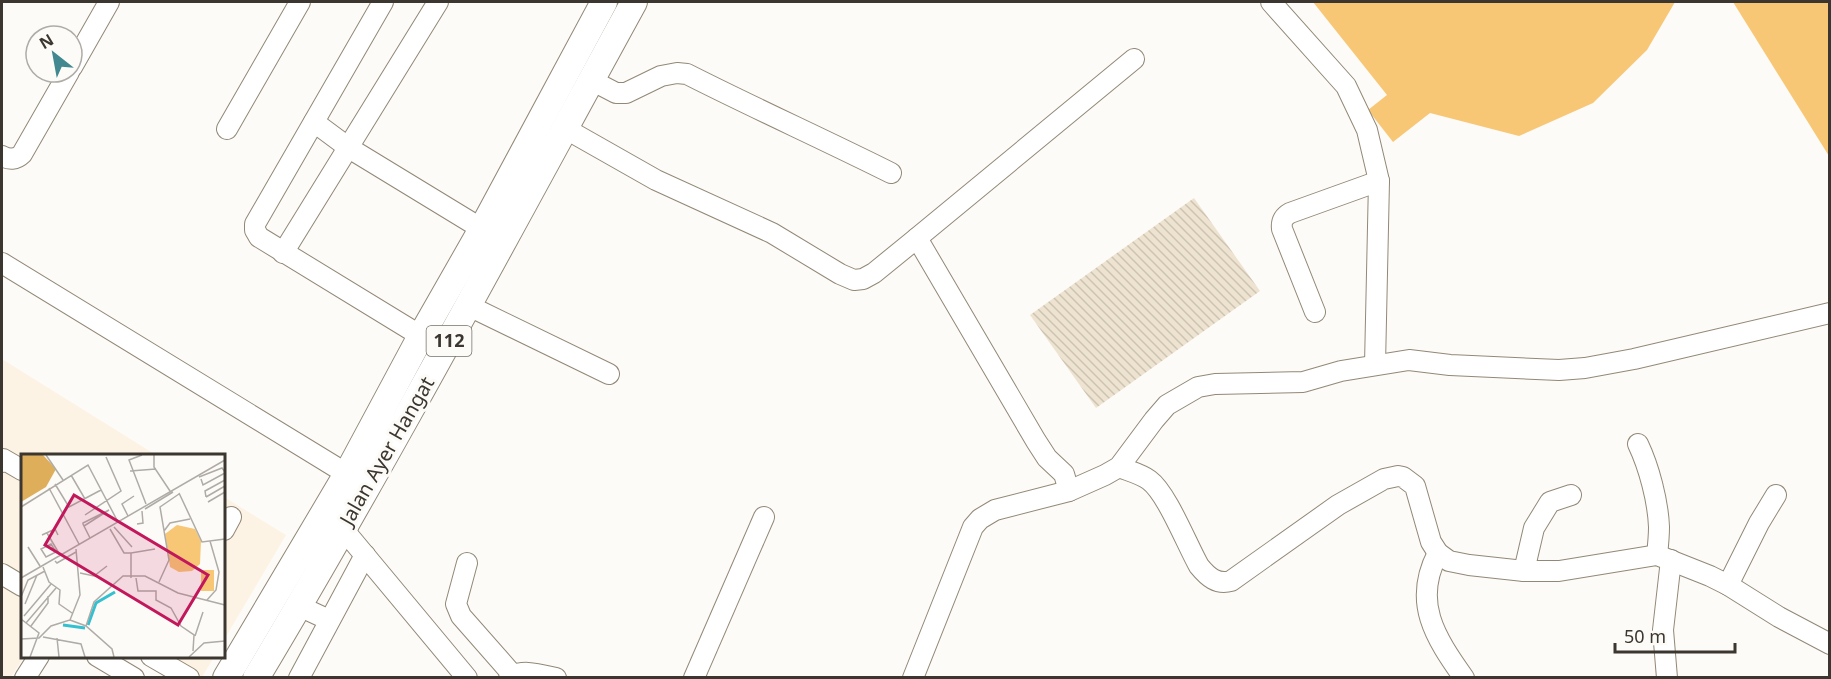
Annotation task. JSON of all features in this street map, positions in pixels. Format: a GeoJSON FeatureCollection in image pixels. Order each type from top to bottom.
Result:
{"type":"FeatureCollection","features":[{"type":"Feature","properties":{"kind":"main road","name":"Jalan Ayer Hangat"},"geometry":{"type":"LineString","coordinates":[[256,678],[469,306],[634,2]]}},
{"type":"Feature","properties":{"kind":"main road","name":"Jalan Ayer Hangat"},"geometry":{"type":"LineString","coordinates":[[226,678],[347,474],[482,228],[598,4]]}},
{"type":"Feature","properties":{"kind":"street"},"geometry":{"type":"LineString","coordinates":[[84,46],[110,2]]}},
{"type":"Feature","properties":{"kind":"street"},"geometry":{"type":"LineString","coordinates":[[227,129],[300,2]]}},
{"type":"Feature","properties":{"kind":"street"},"geometry":{"type":"LineString","coordinates":[[383,2],[255,224],[255,230],[259,237],[283,253],[421,336]]}},
{"type":"Feature","properties":{"kind":"street"},"geometry":{"type":"LineString","coordinates":[[283,253],[438,2]]}},
{"type":"Feature","properties":{"kind":"street"},"geometry":{"type":"LineString","coordinates":[[1271,2],[1346,86],[1367,130],[1379,181],[1375,365]]}},
{"type":"Feature","properties":{"kind":"street"},"geometry":{"type":"LineString","coordinates":[[566,129],[656,180],[772,233],[854,280],[874,273],[1134,59]]}},
{"type":"Feature","properties":{"kind":"street"},"geometry":{"type":"LineString","coordinates":[[591,80],[615,93],[626,93],[661,76],[676,73],[687,74],[891,173]]}},
{"type":"Feature","properties":{"kind":"street"},"geometry":{"type":"LineString","coordinates":[[2,156],[10,159],[22,154],[62,84]]}},
{"type":"Feature","properties":{"kind":"street"},"geometry":{"type":"LineString","coordinates":[[314,122],[349,148],[482,228]]}},
{"type":"Feature","properties":{"kind":"street"},"geometry":{"type":"LineString","coordinates":[[1315,312],[1281,229],[1281,223],[1290,213],[1379,181]]}},
{"type":"Feature","properties":{"kind":"street"},"geometry":{"type":"LineString","coordinates":[[917,238],[1036,441],[1047,458],[1064,474],[1069,491]]}},
{"type":"Feature","properties":{"kind":"street"},"geometry":{"type":"LineString","coordinates":[[2,263],[347,474]]}},
{"type":"Feature","properties":{"kind":"street"},"geometry":{"type":"LineString","coordinates":[[469,306],[609,374]]}},
{"type":"Feature","properties":{"kind":"street"},"geometry":{"type":"LineString","coordinates":[[912,678],[973,527],[980,519],[995,510],[1069,491],[1119,467],[1167,405],[1198,387],[1238,383],[1303,382],[1341,371],[1409,360],[1460,366],[1559,370],[1585,368],[1635,359],[1830,313]]}},
{"type":"Feature","properties":{"kind":"street"},"geometry":{"type":"LineString","coordinates":[[1638,444],[1648,468],[1664,558],[1663,630],[1667,678]]}},
{"type":"Feature","properties":{"kind":"street"},"geometry":{"type":"LineString","coordinates":[[2,462],[3,459],[21,469]]}},
{"type":"Feature","properties":{"kind":"street"},"geometry":{"type":"LineString","coordinates":[[1119,467],[1147,478],[1155,484],[1199,566],[1207,576],[1221,583],[1231,581],[1338,505],[1384,479],[1392,476],[1403,477],[1415,486],[1431,542],[1438,553],[1449,561],[1524,571],[1559,571],[1664,558],[1728,585],[1779,617],[1830,644]]}},
{"type":"Feature","properties":{"kind":"street"},"geometry":{"type":"LineString","coordinates":[[1524,571],[1534,528],[1550,502],[1571,495]]}},
{"type":"Feature","properties":{"kind":"street"},"geometry":{"type":"LineString","coordinates":[[1728,585],[1759,523],[1776,495]]}},
{"type":"Feature","properties":{"kind":"street"},"geometry":{"type":"LineString","coordinates":[[694,678],[764,517]]}},
{"type":"Feature","properties":{"kind":"street"},"geometry":{"type":"LineString","coordinates":[[343,529],[467,678]]}},
{"type":"Feature","properties":{"kind":"street"},"geometry":{"type":"LineString","coordinates":[[1438,553],[1431,566],[1426,586],[1428,615],[1439,640],[1464,678]]}},
{"type":"Feature","properties":{"kind":"street"},"geometry":{"type":"LineString","coordinates":[[299,678],[365,555]]}},
{"type":"Feature","properties":{"kind":"street"},"geometry":{"type":"LineString","coordinates":[[467,563],[456,604],[461,616],[511,676],[538,674],[556,678]]}},
{"type":"Feature","properties":{"kind":"street"},"geometry":{"type":"LineString","coordinates":[[2,574],[21,585]]}},
{"type":"Feature","properties":{"kind":"street"},"geometry":{"type":"LineString","coordinates":[[299,606],[329,620]]}},
{"type":"Feature","properties":{"kind":"street"},"geometry":{"type":"LineString","coordinates":[[25,678],[38,658]]}},
{"type":"Feature","properties":{"kind":"street"},"geometry":{"type":"LineString","coordinates":[[99,658],[134,678]]}},
{"type":"Feature","properties":{"kind":"street"},"geometry":{"type":"LineString","coordinates":[[153,658],[189,678]]}},
{"type":"Feature","properties":{"kind":"shaded area"},"geometry":{"type":"Polygon","coordinates":[[[1313,2],[1675,2],[1647,50],[1593,103],[1519,136],[1430,113],[1393,142],[1368,110],[1387,95],[1313,2]]]}},
{"type":"Feature","properties":{"kind":"shaded area"},"geometry":{"type":"Polygon","coordinates":[[[1733,2],[1829,2],[1829,156],[1733,2]]]}},
{"type":"Feature","properties":{"kind":"shaded area"},"geometry":{"type":"Polygon","coordinates":[[[2,359],[154,454],[21,454],[21,658],[23,658],[10,678],[2,677],[2,359]]]}},
{"type":"Feature","properties":{"kind":"shaded area"},"geometry":{"type":"Polygon","coordinates":[[[225,498],[286,535],[225,638],[225,498]]]}},
{"type":"Feature","properties":{"kind":"shaded area"},"geometry":{"type":"Polygon","coordinates":[[[168,658],[213,658],[202,677],[168,658]]]}},
{"type":"Feature","properties":{"kind":"building"},"geometry":{"type":"Polygon","coordinates":[[[1194,198],[1260,291],[1096,408],[1030,315],[1194,198]]]}}]}
